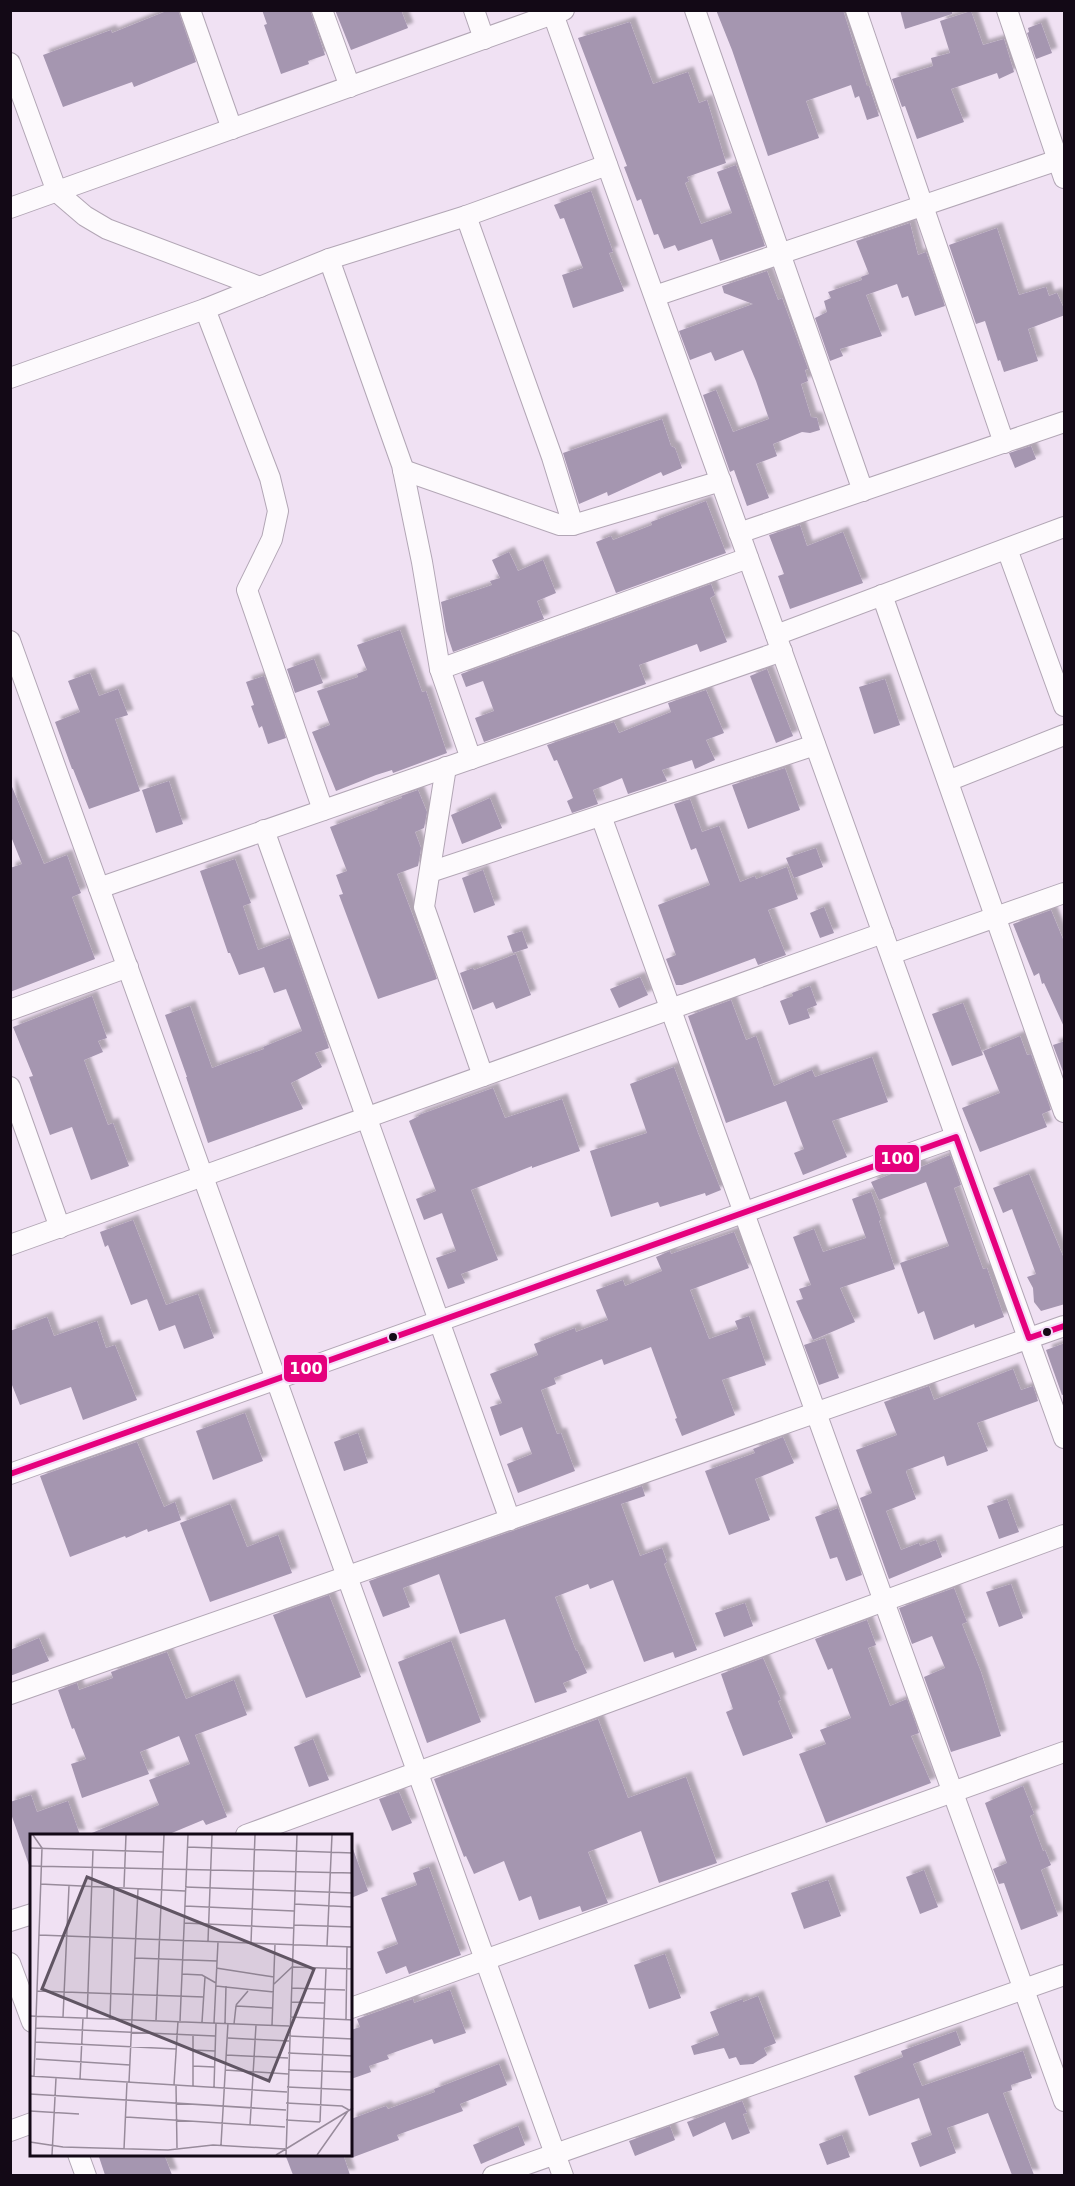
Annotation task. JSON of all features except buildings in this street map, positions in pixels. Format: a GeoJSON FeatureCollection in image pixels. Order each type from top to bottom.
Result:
{"type":"FeatureCollection","features":[{"type":"Feature","properties":{"kind":"street"},"geometry":{"type":"LineString","coordinates":[[190,10],[232,129]]}},
{"type":"Feature","properties":{"kind":"street"},"geometry":{"type":"LineString","coordinates":[[322,10],[350,87]]}},
{"type":"Feature","properties":{"kind":"street"},"geometry":{"type":"LineString","coordinates":[[474,10],[484,39]]}},
{"type":"Feature","properties":{"kind":"street"},"geometry":{"type":"LineString","coordinates":[[695,10],[782,253],[863,491]]}},
{"type":"Feature","properties":{"kind":"street"},"geometry":{"type":"LineString","coordinates":[[856,10],[1004,443]]}},
{"type":"Feature","properties":{"kind":"street"},"geometry":{"type":"LineString","coordinates":[[656,296],[924,205],[1062,165],[1007,10]]}},
{"type":"Feature","properties":{"kind":"street"},"geometry":{"type":"LineString","coordinates":[[10,208],[558,12],[607,165],[1065,1438]]}},
{"type":"Feature","properties":{"kind":"street"},"geometry":{"type":"LineString","coordinates":[[10,63],[57,192],[85,216],[107,229],[260,287]]}},
{"type":"Feature","properties":{"kind":"street"},"geometry":{"type":"LineString","coordinates":[[10,378],[205,309],[329,259],[466,216],[607,165]]}},
{"type":"Feature","properties":{"kind":"street"},"geometry":{"type":"LineString","coordinates":[[466,216],[552,457],[573,525]]}},
{"type":"Feature","properties":{"kind":"street"},"geometry":{"type":"LineString","coordinates":[[329,259],[403,470],[422,562],[440,669],[471,759]]}},
{"type":"Feature","properties":{"kind":"street"},"geometry":{"type":"LineString","coordinates":[[205,309],[270,478],[278,511],[272,539],[247,590],[323,810]]}},
{"type":"Feature","properties":{"kind":"street"},"geometry":{"type":"LineString","coordinates":[[739,533],[1065,422]]}},
{"type":"Feature","properties":{"kind":"street"},"geometry":{"type":"LineString","coordinates":[[403,470],[560,525],[573,525],[721,481]]}},
{"type":"Feature","properties":{"kind":"street"},"geometry":{"type":"LineString","coordinates":[[99,888],[471,759],[779,643],[882,595],[1065,527]]}},
{"type":"Feature","properties":{"kind":"street"},"geometry":{"type":"LineString","coordinates":[[1007,549],[1065,706]]}},
{"type":"Feature","properties":{"kind":"street"},"geometry":{"type":"LineString","coordinates":[[440,669],[748,558]]}},
{"type":"Feature","properties":{"kind":"street"},"geometry":{"type":"LineString","coordinates":[[882,595],[1065,1112]]}},
{"type":"Feature","properties":{"kind":"street"},"geometry":{"type":"LineString","coordinates":[[10,641],[563,2175]]}},
{"type":"Feature","properties":{"kind":"street"},"geometry":{"type":"LineString","coordinates":[[948,781],[1065,735]]}},
{"type":"Feature","properties":{"kind":"street"},"geometry":{"type":"LineString","coordinates":[[430,872],[815,745]]}},
{"type":"Feature","properties":{"kind":"street"},"geometry":{"type":"LineString","coordinates":[[446,767],[424,907],[483,1076]]}},
{"type":"Feature","properties":{"kind":"street"},"geometry":{"type":"LineString","coordinates":[[601,816],[1065,2101]]}},
{"type":"Feature","properties":{"kind":"street"},"geometry":{"type":"LineString","coordinates":[[264,830],[510,1520]]}},
{"type":"Feature","properties":{"kind":"street"},"geometry":{"type":"LineString","coordinates":[[891,954],[1065,893]]}},
{"type":"Feature","properties":{"kind":"street"},"geometry":{"type":"LineString","coordinates":[[10,1245],[883,933]]}},
{"type":"Feature","properties":{"kind":"street"},"geometry":{"type":"LineString","coordinates":[[10,1010],[128,967]]}},
{"type":"Feature","properties":{"kind":"street"},"geometry":{"type":"LineString","coordinates":[[10,1087],[60,1228]]}},
{"type":"Feature","properties":{"kind":"street"},"geometry":{"type":"LineString","coordinates":[[10,1473],[956,1137]]}},
{"type":"Feature","properties":{"kind":"street"},"geometry":{"type":"LineString","coordinates":[[10,1694],[1065,1326]]}},
{"type":"Feature","properties":{"kind":"street"},"geometry":{"type":"LineString","coordinates":[[249,1834],[1065,1535]]}},
{"type":"Feature","properties":{"kind":"street"},"geometry":{"type":"LineString","coordinates":[[352,2008],[1065,1752]]}},
{"type":"Feature","properties":{"kind":"street"},"geometry":{"type":"LineString","coordinates":[[10,1922],[30,1915]]}},
{"type":"Feature","properties":{"kind":"street"},"geometry":{"type":"LineString","coordinates":[[10,1963],[30,2017]]}},
{"type":"Feature","properties":{"kind":"street"},"geometry":{"type":"LineString","coordinates":[[493,2175],[1065,1975]]}},
{"type":"Feature","properties":{"kind":"street"},"geometry":{"type":"LineString","coordinates":[[10,2131],[30,2124]]}},
{"type":"Feature","properties":{"kind":"street"},"geometry":{"type":"LineString","coordinates":[[79,2156],[86,2175]]}},
{"type":"Feature","properties":{"kind":"transit line","name":"100"},"geometry":{"type":"LineString","coordinates":[[10,1474],[956,1137],[1029,1338],[1064,1326]]}}]}
